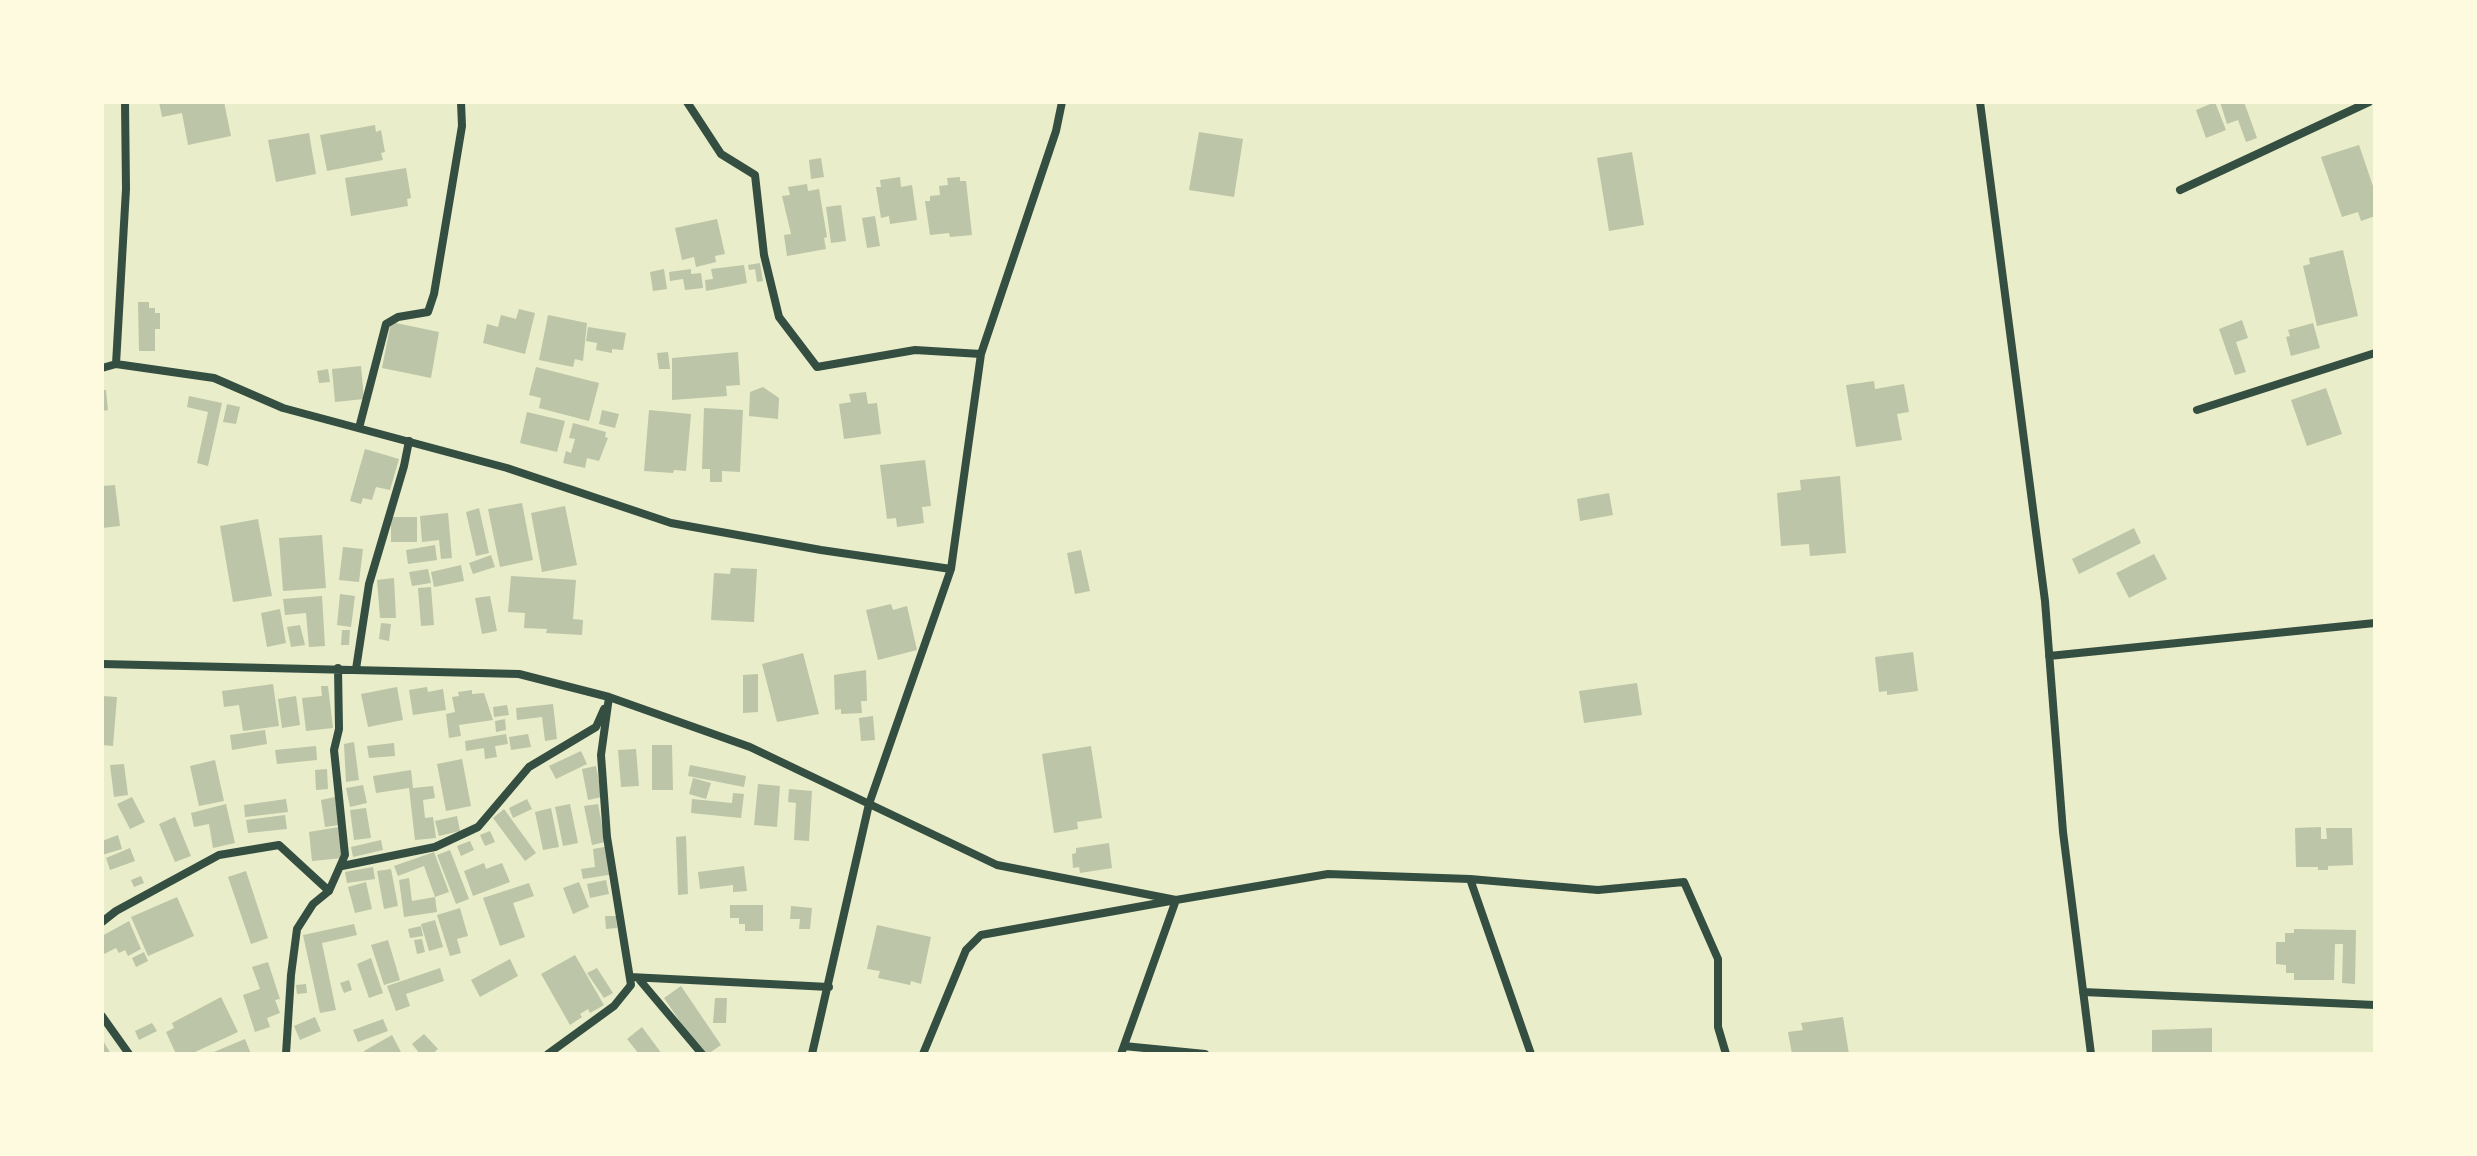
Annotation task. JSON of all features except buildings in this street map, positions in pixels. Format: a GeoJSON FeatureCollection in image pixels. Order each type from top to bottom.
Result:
{"type":"FeatureCollection","features":[{"type":"Feature","properties":{"kind":"street"},"geometry":{"type":"LineString","coordinates":[[116,364],[126,189],[125,102]]}},
{"type":"Feature","properties":{"kind":"street"},"geometry":{"type":"LineString","coordinates":[[359,428],[386,324],[398,317],[428,312],[434,294],[462,126],[461,102]]}},
{"type":"Feature","properties":{"kind":"street"},"geometry":{"type":"LineString","coordinates":[[687,102],[721,154],[755,175],[764,255],[779,317],[817,367],[915,350],[981,354]]}},
{"type":"Feature","properties":{"kind":"street"},"geometry":{"type":"LineString","coordinates":[[812,1054],[869,804],[951,569],[981,354],[1056,131],[1062,102]]}},
{"type":"Feature","properties":{"kind":"street"},"geometry":{"type":"LineString","coordinates":[[1980,102],[2045,601],[2063,832],[2091,1054]]}},
{"type":"Feature","properties":{"kind":"street"},"geometry":{"type":"LineString","coordinates":[[2180,190],[2369,102]]}},
{"type":"Feature","properties":{"kind":"street"},"geometry":{"type":"LineString","coordinates":[[2197,410],[2375,353]]}},
{"type":"Feature","properties":{"kind":"street"},"geometry":{"type":"LineString","coordinates":[[102,368],[116,364],[214,378],[283,408],[507,468],[671,523],[951,569]]}},
{"type":"Feature","properties":{"kind":"street"},"geometry":{"type":"LineString","coordinates":[[356,669],[369,584],[409,441]]}},
{"type":"Feature","properties":{"kind":"street"},"geometry":{"type":"LineString","coordinates":[[2049,656],[2375,623]]}},
{"type":"Feature","properties":{"kind":"street"},"geometry":{"type":"LineString","coordinates":[[102,664],[519,674],[609,697],[750,747],[997,865],[1176,900]]}},
{"type":"Feature","properties":{"kind":"street"},"geometry":{"type":"LineString","coordinates":[[286,1054],[297,929],[313,904],[329,891],[345,855],[334,750],[339,729],[338,668]]}},
{"type":"Feature","properties":{"kind":"street"},"geometry":{"type":"LineString","coordinates":[[342,866],[435,847],[478,827],[529,767],[596,727],[609,697]]}},
{"type":"Feature","properties":{"kind":"street"},"geometry":{"type":"LineString","coordinates":[[609,697],[601,755],[607,837],[634,977],[702,1054]]}},
{"type":"Feature","properties":{"kind":"street"},"geometry":{"type":"LineString","coordinates":[[102,922],[116,911],[219,855],[279,845],[329,891]]}},
{"type":"Feature","properties":{"kind":"street"},"geometry":{"type":"LineString","coordinates":[[923,1054],[966,950],[981,935],[1328,874],[1470,879],[1598,890],[1684,882],[1718,959],[1718,1027],[1726,1054]]}},
{"type":"Feature","properties":{"kind":"street"},"geometry":{"type":"LineString","coordinates":[[1470,879],[1531,1054]]}},
{"type":"Feature","properties":{"kind":"street"},"geometry":{"type":"LineString","coordinates":[[1176,900],[1123,1050],[1205,1054]]}},
{"type":"Feature","properties":{"kind":"street"},"geometry":{"type":"LineString","coordinates":[[634,977],[829,987]]}},
{"type":"Feature","properties":{"kind":"street"},"geometry":{"type":"LineString","coordinates":[[548,1054],[614,1006],[634,977]]}},
{"type":"Feature","properties":{"kind":"street"},"geometry":{"type":"LineString","coordinates":[[2083,992],[2375,1005]]}},
{"type":"Feature","properties":{"kind":"street"},"geometry":{"type":"LineString","coordinates":[[102,1016],[129,1054]]}}]}
